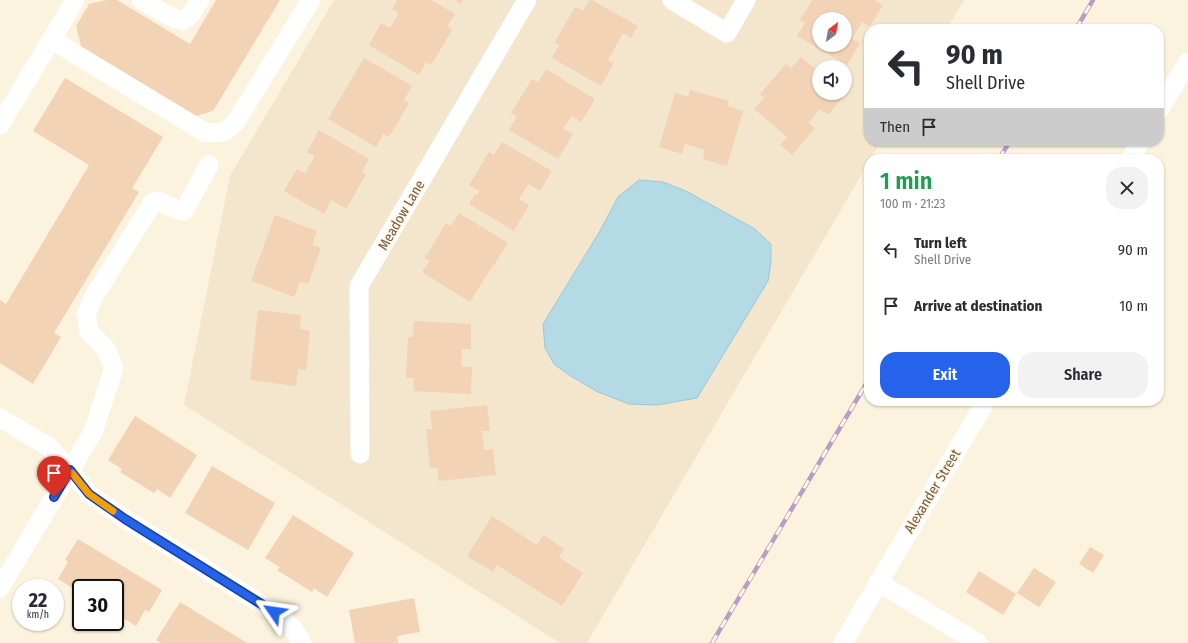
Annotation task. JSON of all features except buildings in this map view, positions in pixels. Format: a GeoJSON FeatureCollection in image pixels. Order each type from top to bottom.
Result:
{"type":"FeatureCollection","features":[{"type":"Feature","properties":{"kind":"street"},"geometry":{"type":"LineString","coordinates":[[0,125],[75,0]]}},
{"type":"Feature","properties":{"kind":"street"},"geometry":{"type":"LineString","coordinates":[[141,0],[169,16],[183,21],[192,13],[200,0]]}},
{"type":"Feature","properties":{"kind":"street"},"geometry":{"type":"LineString","coordinates":[[52,40],[206,133],[224,132],[235,123],[311,0]]}},
{"type":"Feature","properties":{"kind":"street","name":"Meadow Lane"},"geometry":{"type":"LineString","coordinates":[[360,454],[359,286],[526,0]]}},
{"type":"Feature","properties":{"kind":"street"},"geometry":{"type":"LineString","coordinates":[[672,0],[727,33],[746,0]]}},
{"type":"Feature","properties":{"kind":"street"},"geometry":{"type":"LineString","coordinates":[[1164,102],[1188,62]]}},
{"type":"Feature","properties":{"kind":"street"},"geometry":{"type":"LineString","coordinates":[[2,580],[93,432],[114,368],[106,349],[89,332],[86,314],[95,295],[153,202],[158,201],[184,211],[209,165]]}},
{"type":"Feature","properties":{"kind":"street","name":"Alexander Street"},"geometry":{"type":"LineString","coordinates":[[843,643],[983,406]]}},
{"type":"Feature","properties":{"kind":"street"},"geometry":{"type":"LineString","coordinates":[[0,418],[49,447],[89,494],[125,519],[274,612],[292,627],[302,643]]}},
{"type":"Feature","properties":{"kind":"street"},"geometry":{"type":"LineString","coordinates":[[878,582],[978,643]]}},
{"type":"Feature","properties":{"kind":"shaded area"},"geometry":{"type":"Polygon","coordinates":[[[334,0],[964,0],[950,24],[864,24],[864,146],[878,146],[874,154],[864,154],[864,171],[587,643],[560,643],[184,405],[230,176],[334,0]]]}},
{"type":"Feature","properties":{"kind":"water"},"geometry":{"type":"Polygon","coordinates":[[[639,180],[663,182],[686,191],[755,229],[771,244],[771,261],[768,281],[697,398],[657,405],[629,404],[598,392],[569,375],[554,364],[545,348],[543,324],[600,231],[618,197],[639,180]]]}},
{"type":"Feature","properties":{"kind":"railway"},"geometry":{"type":"LineString","coordinates":[[1079,24],[1093,0]]}},
{"type":"Feature","properties":{"kind":"railway"},"geometry":{"type":"LineString","coordinates":[[1002,154],[1007,146]]}},
{"type":"Feature","properties":{"kind":"railway"},"geometry":{"type":"LineString","coordinates":[[712,643],[864,387]]}},
{"type":"Feature","properties":{"kind":"slow traffic"},"geometry":{"type":"LineString","coordinates":[[72,473],[89,494],[113,511]]}},
{"type":"Feature","properties":{"kind":"route"},"geometry":{"type":"LineString","coordinates":[[54,497],[70,470],[89,494],[125,519],[274,612]]}}]}
